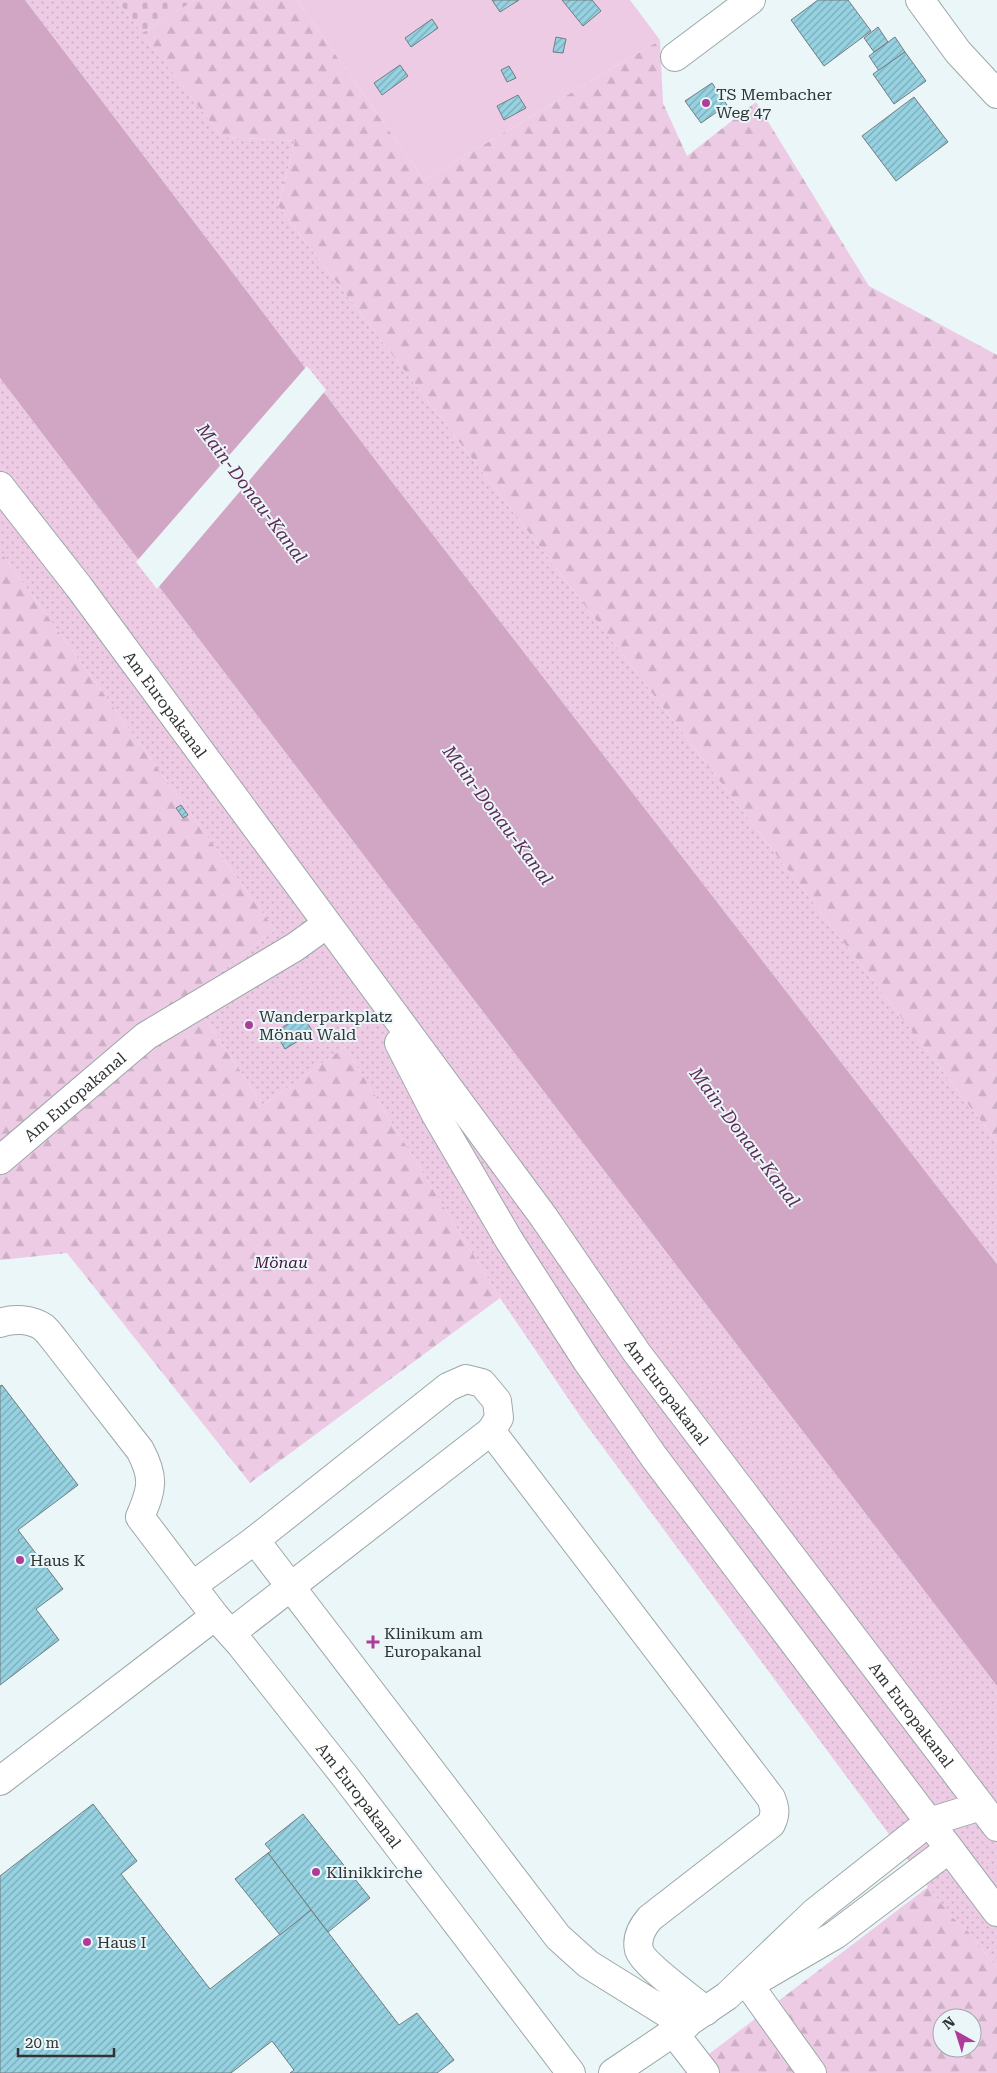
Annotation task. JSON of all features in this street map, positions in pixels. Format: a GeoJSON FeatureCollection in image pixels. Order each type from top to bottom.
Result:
{"type":"FeatureCollection","features":[{"type":"Feature","properties":{"kind":"main road"},"geometry":{"type":"LineString","coordinates":[[675,57],[751,0]]}},
{"type":"Feature","properties":{"kind":"main road"},"geometry":{"type":"LineString","coordinates":[[920,0],[958,52],[997,94]]}},
{"type":"Feature","properties":{"kind":"main road","name":"Am Europakanal"},"geometry":{"type":"LineString","coordinates":[[0,486],[79,587],[543,1216],[637,1353],[989,1817]]}},
{"type":"Feature","properties":{"kind":"main road","name":"Am Europakanal"},"geometry":{"type":"LineString","coordinates":[[0,1160],[146,1036],[295,947],[327,924]]}},
{"type":"Feature","properties":{"kind":"main road","name":"Am Europakanal"},"geometry":{"type":"LineString","coordinates":[[362,970],[436,1115],[509,1240],[587,1361],[654,1457],[997,1912]]}},
{"type":"Feature","properties":{"kind":"main road","name":"Am Europakanal"},"geometry":{"type":"LineString","coordinates":[[0,1323],[8,1320],[26,1321],[43,1327],[140,1450],[149,1467],[151,1492],[140,1517],[192,1586],[353,1787],[571,2073]]}},
{"type":"Feature","properties":{"kind":"main road"},"geometry":{"type":"LineString","coordinates":[[0,1781],[223,1625],[291,1587],[491,1431],[499,1418],[497,1401],[482,1383],[466,1379],[440,1393],[255,1540],[192,1586]]}},
{"type":"Feature","properties":{"kind":"main road"},"geometry":{"type":"LineString","coordinates":[[491,1431],[771,1798],[775,1807],[775,1815],[771,1824],[650,1918],[641,1928],[638,1939],[640,1951],[648,1962],[708,2010],[812,2073]]}},
{"type":"Feature","properties":{"kind":"main road"},"geometry":{"type":"LineString","coordinates":[[255,1540],[558,1938],[588,1964],[708,2010]]}},
{"type":"Feature","properties":{"kind":"main road"},"geometry":{"type":"LineString","coordinates":[[705,2073],[708,2010],[815,1912],[929,1822],[989,1817]]}},
{"type":"Feature","properties":{"kind":"main road"},"geometry":{"type":"LineString","coordinates":[[612,2073],[708,2010],[835,1935],[989,1817]]}},
{"type":"Feature","properties":{"kind":"green space"},"geometry":{"type":"Polygon","coordinates":[[[25,0],[117,0],[222,137],[295,141],[278,206],[997,1142],[997,1264],[386,474],[25,0]]]}},
{"type":"Feature","properties":{"kind":"green space"},"geometry":{"type":"Polygon","coordinates":[[[117,0],[195,0],[142,33],[117,0]]]}},
{"type":"Feature","properties":{"kind":"green space"},"geometry":{"type":"Polygon","coordinates":[[[195,0],[297,0],[424,180],[660,40],[663,103],[687,156],[756,102],[869,286],[997,355],[997,1142],[278,206],[295,141],[222,137],[142,33],[195,0]]]}},
{"type":"Feature","properties":{"kind":"green space"},"geometry":{"type":"Polygon","coordinates":[[[297,0],[630,0],[660,40],[424,180],[297,0]]]}},
{"type":"Feature","properties":{"kind":"green space"},"geometry":{"type":"Polygon","coordinates":[[[0,378],[997,1686],[997,1968],[967,1930],[952,1917],[928,1887],[582,1419],[500,1298],[345,1047],[263,1105],[190,996],[275,930],[0,551],[0,378]]]}},
{"type":"Feature","properties":{"kind":"green space","name":"Mönau"},"geometry":{"type":"Polygon","coordinates":[[[0,551],[275,930],[190,996],[263,1105],[345,1047],[500,1298],[250,1483],[67,1253],[0,1260],[0,551]]]}},
{"type":"Feature","properties":{"kind":"green space"},"geometry":{"type":"Polygon","coordinates":[[[928,1887],[952,1917],[967,1930],[997,1968],[997,2073],[684,2073],[928,1887]]]}},
{"type":"Feature","properties":{"kind":"water","name":"Main-Donau-Kanal"},"geometry":{"type":"Polygon","coordinates":[[[0,0],[25,0],[386,474],[997,1264],[997,1686],[0,378],[0,0]]]}},
{"type":"Feature","properties":{"kind":"pier"},"geometry":{"type":"Polygon","coordinates":[[[307,366],[326,390],[157,589],[136,562],[307,366]]]}},
{"type":"Feature","properties":{"kind":"building"},"geometry":{"type":"Polygon","coordinates":[[[492,0],[519,0],[500,12],[492,0]]]}},
{"type":"Feature","properties":{"kind":"building"},"geometry":{"type":"Polygon","coordinates":[[[562,0],[592,0],[601,11],[583,26],[562,0]]]}},
{"type":"Feature","properties":{"kind":"building"},"geometry":{"type":"Polygon","coordinates":[[[818,0],[848,0],[871,31],[824,66],[791,20],[818,0]]]}},
{"type":"Feature","properties":{"kind":"building"},"geometry":{"type":"Polygon","coordinates":[[[432,19],[438,28],[411,47],[405,38],[432,19]]]}},
{"type":"Feature","properties":{"kind":"building"},"geometry":{"type":"Polygon","coordinates":[[[878,27],[888,42],[874,52],[864,38],[878,27]]]}},
{"type":"Feature","properties":{"kind":"building"},"geometry":{"type":"Polygon","coordinates":[[[556,37],[566,39],[563,53],[553,52],[556,37]]]}},
{"type":"Feature","properties":{"kind":"building"},"geometry":{"type":"Polygon","coordinates":[[[895,37],[905,52],[879,71],[869,56],[895,37]]]}},
{"type":"Feature","properties":{"kind":"building"},"geometry":{"type":"Polygon","coordinates":[[[905,52],[926,81],[894,104],[873,74],[905,52]]]}},
{"type":"Feature","properties":{"kind":"building"},"geometry":{"type":"Polygon","coordinates":[[[400,65],[408,76],[382,95],[374,83],[400,65]]]}},
{"type":"Feature","properties":{"kind":"building"},"geometry":{"type":"Polygon","coordinates":[[[509,66],[516,78],[507,82],[501,70],[509,66]]]}},
{"type":"Feature","properties":{"kind":"building","name":"TS Membacher Weg 47"},"geometry":{"type":"Polygon","coordinates":[[[712,83],[727,105],[701,123],[685,101],[712,83]]]}},
{"type":"Feature","properties":{"kind":"building"},"geometry":{"type":"Polygon","coordinates":[[[518,95],[526,108],[504,120],[497,106],[518,95]]]}},
{"type":"Feature","properties":{"kind":"building"},"geometry":{"type":"Polygon","coordinates":[[[914,97],[948,142],[896,181],[862,136],[914,97]]]}},
{"type":"Feature","properties":{"kind":"building"},"geometry":{"type":"Polygon","coordinates":[[[181,805],[188,815],[183,818],[176,808],[181,805]]]}},
{"type":"Feature","properties":{"kind":"building"},"geometry":{"type":"Polygon","coordinates":[[[302,1015],[313,1032],[285,1049],[275,1032],[302,1015]]]}},
{"type":"Feature","properties":{"kind":"building","name":"Haus K"},"geometry":{"type":"Polygon","coordinates":[[[2,1385],[78,1485],[18,1530],[63,1589],[36,1609],[59,1640],[0,1685],[0,1386],[2,1385]]]}},
{"type":"Feature","properties":{"kind":"building","name":"Haus I"},"geometry":{"type":"Polygon","coordinates":[[[93,1804],[137,1861],[121,1874],[210,1989],[311,1910],[399,2025],[417,2013],[454,2060],[437,2073],[290,2073],[294,2070],[272,2041],[231,2073],[0,2073],[0,1876],[93,1804]]]}},
{"type":"Feature","properties":{"kind":"building","name":"Klinikkirche"},"geometry":{"type":"Polygon","coordinates":[[[303,1814],[370,1898],[328,1932],[268,1853],[271,1851],[265,1844],[303,1814]]]}},
{"type":"Feature","properties":{"kind":"building"},"geometry":{"type":"Polygon","coordinates":[[[268,1853],[311,1910],[280,1935],[235,1879],[268,1853]]]}},
{"type":"Feature","properties":{"kind":"place","name":"TS Membacher Weg 47"},"geometry":{"type":"Point","coordinates":[706,103]}},
{"type":"Feature","properties":{"kind":"place","name":"Wanderparkplatz Mönau Wald"},"geometry":{"type":"Point","coordinates":[249,1025]}},
{"type":"Feature","properties":{"kind":"place","name":"Haus K"},"geometry":{"type":"Point","coordinates":[20,1560]}},
{"type":"Feature","properties":{"kind":"place","name":"Klinikum am Europakanal"},"geometry":{"type":"Point","coordinates":[373,1642]}},
{"type":"Feature","properties":{"kind":"place","name":"Klinikkirche"},"geometry":{"type":"Point","coordinates":[316,1872]}},
{"type":"Feature","properties":{"kind":"place","name":"Haus I"},"geometry":{"type":"Point","coordinates":[87,1942]}}]}
